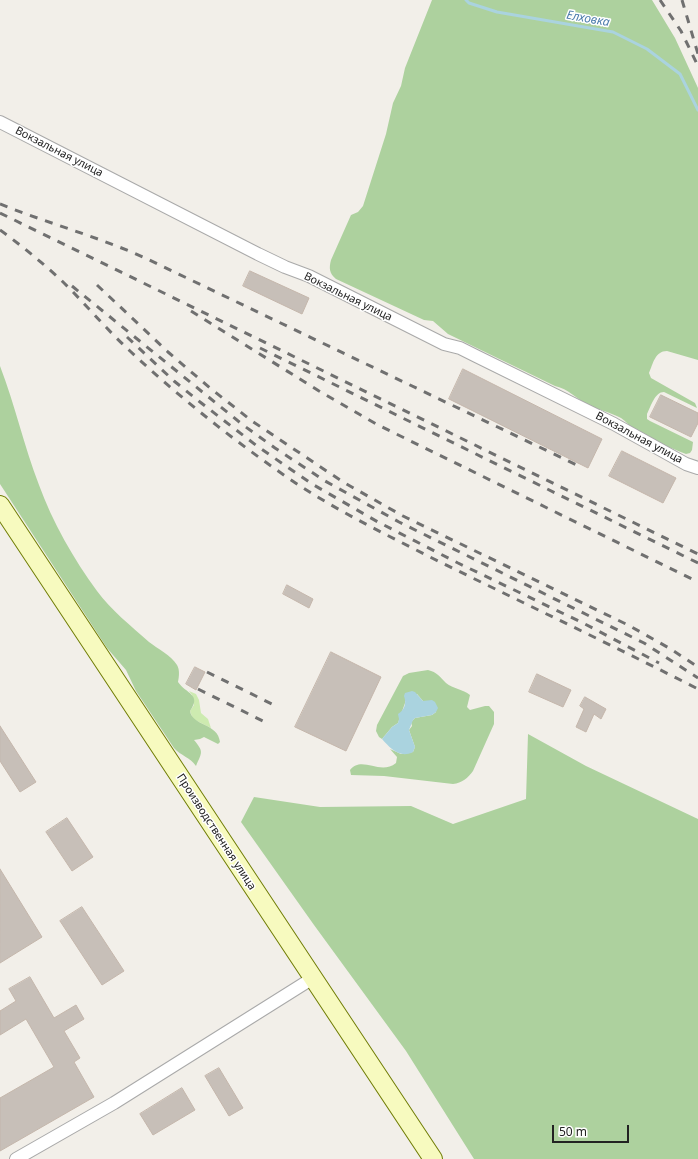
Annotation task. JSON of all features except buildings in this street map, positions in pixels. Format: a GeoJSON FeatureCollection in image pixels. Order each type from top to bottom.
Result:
{"type":"FeatureCollection","features":[{"type":"Feature","properties":{"kind":"main road","name":"Производственная улица"},"geometry":{"type":"LineString","coordinates":[[0,505],[433,1159]]}},
{"type":"Feature","properties":{"kind":"street","name":"Вокзальная улица"},"geometry":{"type":"LineString","coordinates":[[0,122],[258,254],[309,276],[439,341],[460,348],[614,424],[686,464],[698,468]]}},
{"type":"Feature","properties":{"kind":"street"},"geometry":{"type":"LineString","coordinates":[[16,1159],[114,1103],[313,978]]}},
{"type":"Feature","properties":{"kind":"green space"},"geometry":{"type":"Polygon","coordinates":[[[432,0],[652,0],[675,38],[698,88],[698,360],[667,351],[663,352],[660,353],[655,359],[649,373],[651,378],[695,403],[697,408],[664,392],[658,394],[656,397],[647,414],[647,419],[693,442],[690,453],[686,454],[653,441],[633,429],[621,418],[591,406],[568,391],[448,334],[433,321],[424,320],[336,279],[332,275],[330,268],[331,260],[351,215],[358,212],[363,206],[386,134],[393,103],[401,86],[405,68],[432,0]]]}},
{"type":"Feature","properties":{"kind":"green space"},"geometry":{"type":"Polygon","coordinates":[[[0,366],[44,499],[72,553],[88,579],[108,605],[149,642],[174,661],[179,669],[178,682],[194,698],[190,711],[192,716],[195,720],[215,731],[218,736],[220,742],[218,744],[204,737],[194,740],[201,750],[200,758],[196,766],[174,748],[136,691],[126,670],[107,648],[0,484],[0,366]]]}},
{"type":"Feature","properties":{"kind":"green space"},"geometry":{"type":"Polygon","coordinates":[[[428,670],[436,673],[449,685],[470,695],[467,707],[470,710],[489,706],[494,712],[494,724],[473,771],[464,780],[453,784],[384,776],[351,775],[350,770],[360,764],[384,767],[396,763],[397,757],[390,749],[401,754],[413,752],[415,747],[409,730],[412,726],[411,722],[415,718],[432,715],[436,712],[432,701],[423,701],[417,694],[405,699],[398,723],[392,727],[382,739],[376,731],[377,725],[403,676],[409,673],[428,670]]]}},
{"type":"Feature","properties":{"kind":"green space"},"geometry":{"type":"Polygon","coordinates":[[[189,691],[196,694],[199,700],[201,713],[208,719],[211,728],[193,719],[190,711],[194,705],[192,695],[189,691]]]}},
{"type":"Feature","properties":{"kind":"green space"},"geometry":{"type":"Polygon","coordinates":[[[528,734],[586,766],[698,819],[698,1159],[474,1159],[406,1051],[241,822],[254,797],[320,807],[411,806],[453,824],[526,799],[528,734]]]}},
{"type":"Feature","properties":{"kind":"water"},"geometry":{"type":"Polygon","coordinates":[[[412,691],[415,692],[423,701],[432,700],[438,708],[432,715],[415,718],[413,720],[409,730],[415,747],[413,752],[404,754],[396,752],[382,739],[392,727],[398,723],[398,714],[402,711],[405,704],[405,693],[412,691]]]}},
{"type":"Feature","properties":{"kind":"waterway","name":"Елховка"},"geometry":{"type":"LineString","coordinates":[[466,0],[469,3],[497,12],[613,32],[647,49],[680,74],[698,110]]}},
{"type":"Feature","properties":{"kind":"railway"},"geometry":{"type":"LineString","coordinates":[[660,0],[681,31],[698,66]]}},
{"type":"Feature","properties":{"kind":"railway"},"geometry":{"type":"LineString","coordinates":[[682,0],[698,54]]}},
{"type":"Feature","properties":{"kind":"railway"},"geometry":{"type":"LineString","coordinates":[[0,204],[143,257],[581,467]]}},
{"type":"Feature","properties":{"kind":"railway"},"geometry":{"type":"LineString","coordinates":[[0,213],[698,554]]}},
{"type":"Feature","properties":{"kind":"railway"},"geometry":{"type":"LineString","coordinates":[[0,230],[59,278],[121,342],[184,399],[222,430],[299,485],[336,508],[394,539],[698,689]]}},
{"type":"Feature","properties":{"kind":"railway"},"geometry":{"type":"LineString","coordinates":[[97,285],[168,352],[210,388],[252,421],[343,482],[403,516],[628,625],[669,648],[698,667]]}},
{"type":"Feature","properties":{"kind":"railway"},"geometry":{"type":"LineString","coordinates":[[72,286],[243,425],[325,481],[399,522],[644,643],[698,678]]}},
{"type":"Feature","properties":{"kind":"railway"},"geometry":{"type":"LineString","coordinates":[[191,311],[319,391],[378,425],[698,582]]}},
{"type":"Feature","properties":{"kind":"railway"},"geometry":{"type":"LineString","coordinates":[[127,337],[174,381],[200,402],[257,446],[312,484],[378,522],[458,563],[583,623],[659,663]]}},
{"type":"Feature","properties":{"kind":"railway"},"geometry":{"type":"LineString","coordinates":[[260,348],[698,563]]}},
{"type":"Feature","properties":{"kind":"railway"},"geometry":{"type":"LineString","coordinates":[[207,672],[276,706]]}},
{"type":"Feature","properties":{"kind":"railway"},"geometry":{"type":"LineString","coordinates":[[198,689],[267,723]]}}]}
